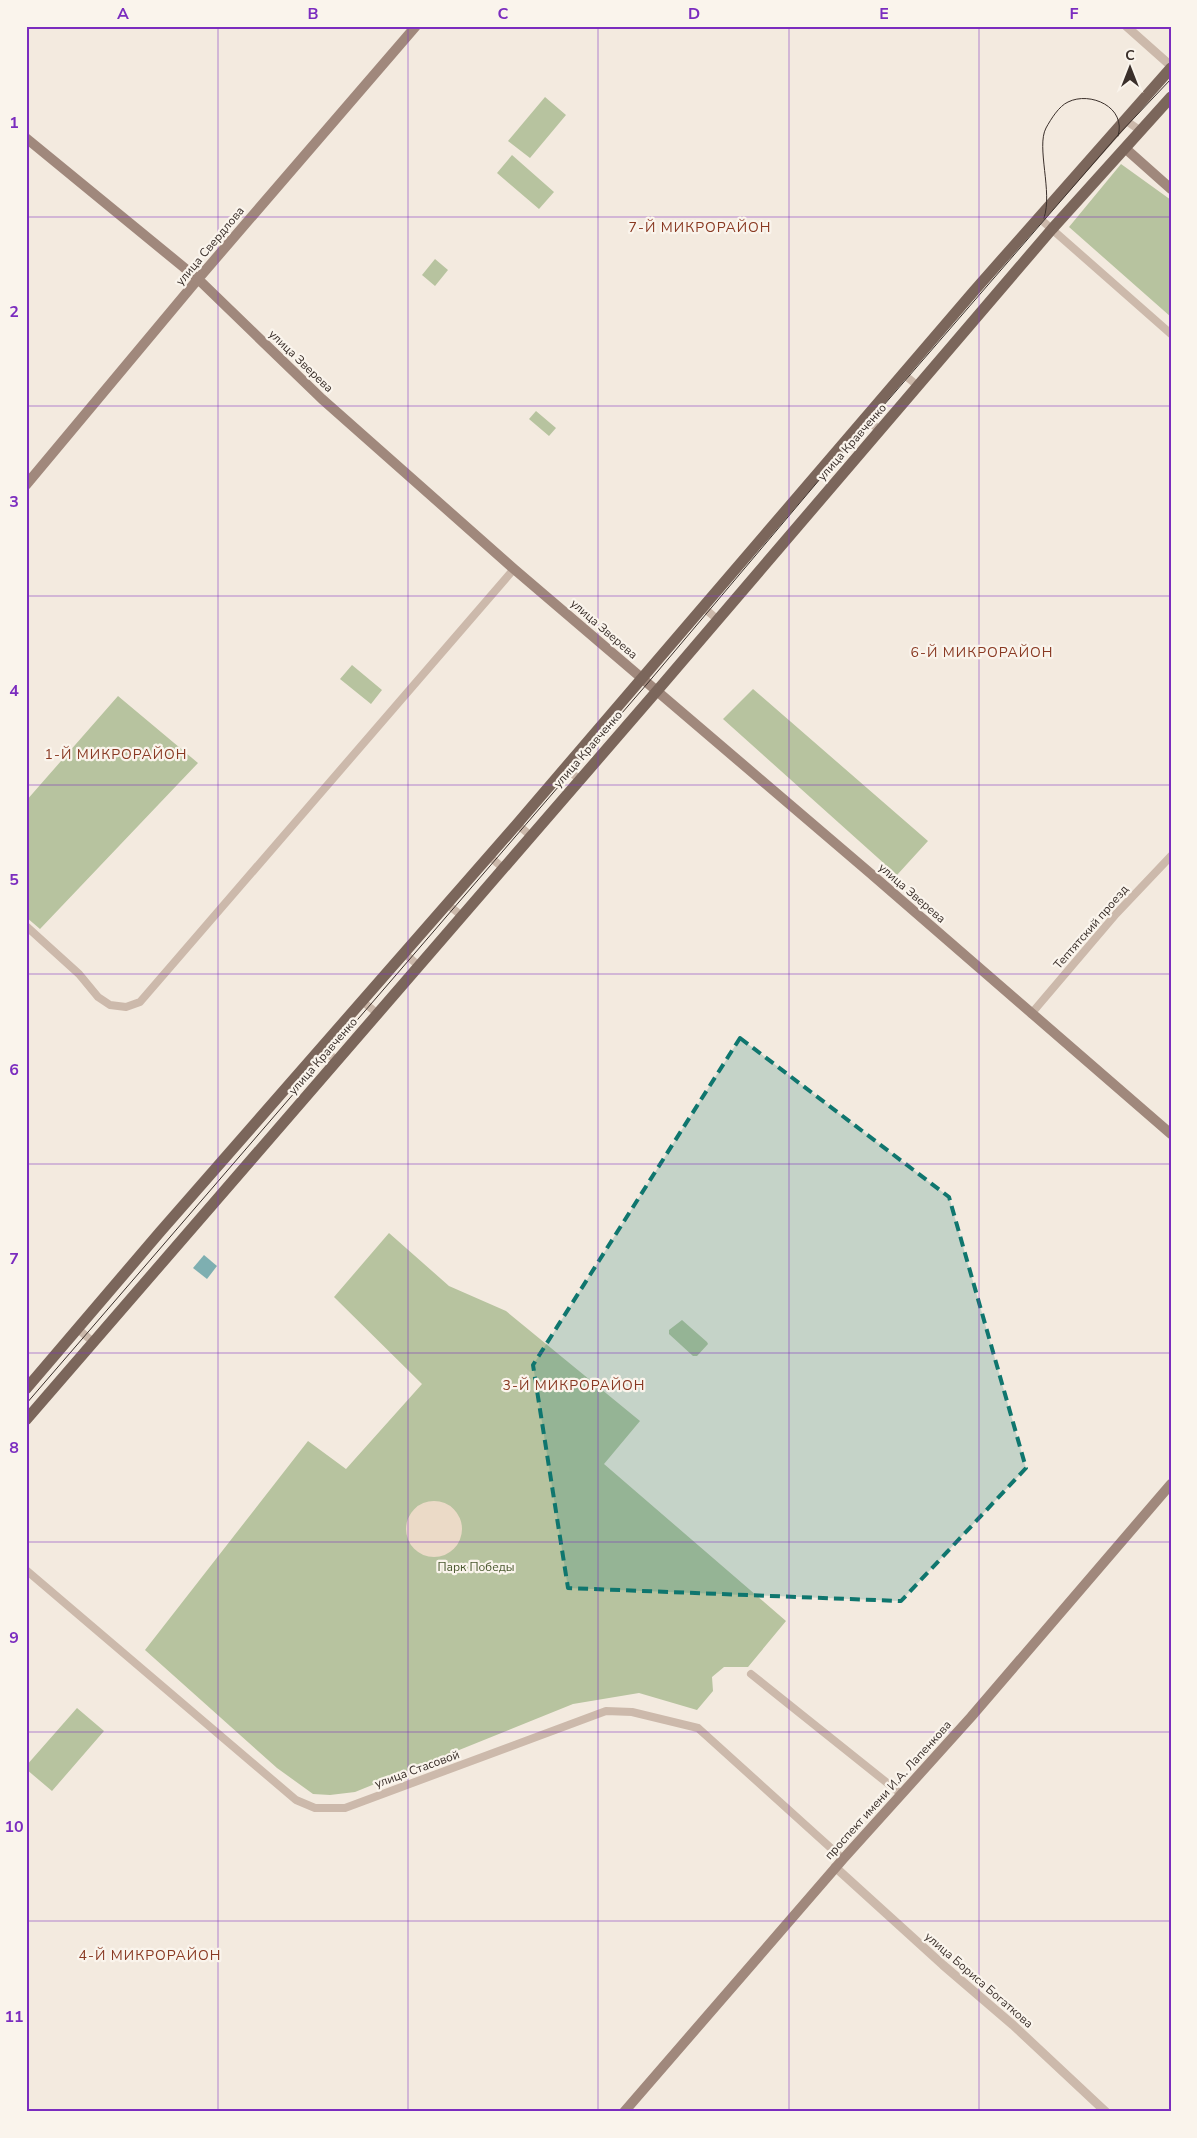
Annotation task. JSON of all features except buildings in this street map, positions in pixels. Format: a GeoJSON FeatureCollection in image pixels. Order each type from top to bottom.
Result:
{"type":"FeatureCollection","features":[{"type":"Feature","properties":{"kind":"main road","name":"улица Свердлова"},"geometry":{"type":"LineString","coordinates":[[26,485],[198,279],[416,26]]}},
{"type":"Feature","properties":{"kind":"main road","name":"улица Кравченко"},"geometry":{"type":"LineString","coordinates":[[26,1389],[321,1047],[517,824],[902,373],[1171,67]]}},
{"type":"Feature","properties":{"kind":"main road","name":"улица Кравченко"},"geometry":{"type":"LineString","coordinates":[[26,1420],[656,692],[1052,229],[1171,97]]}},
{"type":"Feature","properties":{"kind":"main road"},"geometry":{"type":"LineString","coordinates":[[1137,107],[1151,120]]}},
{"type":"Feature","properties":{"kind":"main road"},"geometry":{"type":"LineString","coordinates":[[1111,136],[1171,190]]}},
{"type":"Feature","properties":{"kind":"main road","name":"улица Зверева"},"geometry":{"type":"LineString","coordinates":[[26,138],[198,279],[322,399],[514,569],[870,873],[1171,1134]]}},
{"type":"Feature","properties":{"kind":"main road","name":"проспект имени И.А. Лапенкова"},"geometry":{"type":"LineString","coordinates":[[624,2112],[835,1867],[971,1716],[1171,1484]]}},
{"type":"Feature","properties":{"kind":"street"},"geometry":{"type":"LineString","coordinates":[[1126,26],[1171,67]]}},
{"type":"Feature","properties":{"kind":"street"},"geometry":{"type":"LineString","coordinates":[[1125,120],[1141,131]]}},
{"type":"Feature","properties":{"kind":"street"},"geometry":{"type":"LineString","coordinates":[[1038,217],[1171,334]]}},
{"type":"Feature","properties":{"kind":"street"},"geometry":{"type":"LineString","coordinates":[[902,373],[918,386]]}},
{"type":"Feature","properties":{"kind":"street"},"geometry":{"type":"LineString","coordinates":[[864,418],[880,430]]}},
{"type":"Feature","properties":{"kind":"street"},"geometry":{"type":"LineString","coordinates":[[26,926],[79,974],[98,997],[110,1005],[126,1007],[140,1002],[514,569]]}},
{"type":"Feature","properties":{"kind":"street"},"geometry":{"type":"LineString","coordinates":[[703,608],[718,620]]}},
{"type":"Feature","properties":{"kind":"street"},"geometry":{"type":"LineString","coordinates":[[564,767],[579,780]]}},
{"type":"Feature","properties":{"kind":"street"},"geometry":{"type":"LineString","coordinates":[[517,824],[531,836]]}},
{"type":"Feature","properties":{"kind":"street"},"geometry":{"type":"LineString","coordinates":[[489,856],[503,868]]}},
{"type":"Feature","properties":{"kind":"street","name":"Тептятский проезд"},"geometry":{"type":"LineString","coordinates":[[1031,1014],[1116,914],[1171,856]]}},
{"type":"Feature","properties":{"kind":"street"},"geometry":{"type":"LineString","coordinates":[[447,904],[462,916]]}},
{"type":"Feature","properties":{"kind":"street"},"geometry":{"type":"LineString","coordinates":[[404,953],[419,966]]}},
{"type":"Feature","properties":{"kind":"street"},"geometry":{"type":"LineString","coordinates":[[362,1001],[378,1014]]}},
{"type":"Feature","properties":{"kind":"street"},"geometry":{"type":"LineString","coordinates":[[321,1047],[337,1061]]}},
{"type":"Feature","properties":{"kind":"street"},"geometry":{"type":"LineString","coordinates":[[78,1329],[93,1342]]}},
{"type":"Feature","properties":{"kind":"street","name":"улица Стасовой"},"geometry":{"type":"LineString","coordinates":[[26,1570],[296,1800],[315,1808],[345,1808],[606,1711],[632,1712],[698,1728],[843,1859]]}},
{"type":"Feature","properties":{"kind":"street"},"geometry":{"type":"LineString","coordinates":[[751,1674],[901,1794]]}},
{"type":"Feature","properties":{"kind":"street","name":"улица Бориса Богаткова"},"geometry":{"type":"LineString","coordinates":[[835,1867],[943,1966],[1013,2025],[1106,2112]]}},
{"type":"Feature","properties":{"kind":"highlighted area"},"geometry":{"type":"Polygon","coordinates":[[[740,1038],[949,1197],[1026,1468],[901,1601],[568,1588],[533,1365],[740,1038]]]}},
{"type":"Feature","properties":{"kind":"green space"},"geometry":{"type":"Polygon","coordinates":[[[545,97],[566,115],[530,158],[508,141],[545,97]]]}},
{"type":"Feature","properties":{"kind":"green space"},"geometry":{"type":"Polygon","coordinates":[[[512,155],[554,192],[539,209],[497,173],[512,155]]]}},
{"type":"Feature","properties":{"kind":"green space"},"geometry":{"type":"Polygon","coordinates":[[[1121,164],[1171,200],[1171,317],[1069,227],[1121,164]]]}},
{"type":"Feature","properties":{"kind":"green space"},"geometry":{"type":"Polygon","coordinates":[[[435,259],[448,270],[435,286],[422,275],[435,259]]]}},
{"type":"Feature","properties":{"kind":"green space"},"geometry":{"type":"Polygon","coordinates":[[[536,411],[556,428],[549,436],[529,419],[536,411]]]}},
{"type":"Feature","properties":{"kind":"green space"},"geometry":{"type":"Polygon","coordinates":[[[352,665],[382,690],[371,704],[340,679],[352,665]]]}},
{"type":"Feature","properties":{"kind":"green space"},"geometry":{"type":"Polygon","coordinates":[[[753,689],[928,841],[897,875],[723,719],[753,689]]]}},
{"type":"Feature","properties":{"kind":"green space"},"geometry":{"type":"Polygon","coordinates":[[[118,696],[198,763],[40,929],[26,917],[26,801],[118,696]]]}},
{"type":"Feature","properties":{"kind":"green space","name":"Парк Победы"},"geometry":{"type":"Polygon","coordinates":[[[389,1233],[449,1286],[506,1311],[640,1421],[604,1464],[786,1621],[748,1667],[724,1667],[712,1677],[713,1691],[697,1710],[639,1693],[573,1704],[355,1792],[330,1795],[313,1794],[277,1768],[145,1650],[308,1441],[346,1469],[422,1384],[334,1297],[389,1233]]]}},
{"type":"Feature","properties":{"kind":"green space"},"geometry":{"type":"Polygon","coordinates":[[[682,1320],[708,1344],[697,1356],[693,1356],[669,1334],[669,1330],[682,1320]]]}},
{"type":"Feature","properties":{"kind":"green space"},"geometry":{"type":"Polygon","coordinates":[[[77,1708],[104,1731],[52,1791],[26,1769],[26,1766],[77,1708]]]}},
{"type":"Feature","properties":{"kind":"shaded area"},"geometry":{"type":"Polygon","coordinates":[[[429,1501],[439,1501],[454,1509],[460,1518],[462,1529],[460,1540],[454,1549],[439,1557],[429,1557],[418,1552],[411,1545],[406,1534],[406,1524],[411,1513],[418,1506],[429,1501]]]}},
{"type":"Feature","properties":{"kind":"water"},"geometry":{"type":"Polygon","coordinates":[[[204,1255],[217,1266],[207,1279],[193,1268],[204,1255]]]}},
{"type":"Feature","properties":{"kind":"tram line"},"geometry":{"type":"LineString","coordinates":[[26,1404],[647,684],[831,466],[1118,135],[1171,79]]}},
{"type":"Feature","properties":{"kind":"tram line"},"geometry":{"type":"LineString","coordinates":[[1044,218],[1047,196],[1043,136],[1058,110],[1068,102],[1077,99],[1096,100],[1105,104],[1117,117],[1119,126],[1118,136]]}},
{"type":"Feature","properties":{"kind":"district","name":"7-Й МИКРОРАЙОН"},"geometry":{"type":"Point","coordinates":[700,227]}},
{"type":"Feature","properties":{"kind":"district","name":"6-Й МИКРОРАЙОН"},"geometry":{"type":"Point","coordinates":[982,652]}},
{"type":"Feature","properties":{"kind":"district","name":"1-Й МИКРОРАЙОН"},"geometry":{"type":"Point","coordinates":[116,754]}},
{"type":"Feature","properties":{"kind":"district","name":"3-Й МИКРОРАЙОН"},"geometry":{"type":"Point","coordinates":[574,1385]}},
{"type":"Feature","properties":{"kind":"district","name":"4-Й МИКРОРАЙОН"},"geometry":{"type":"Point","coordinates":[150,1955]}}]}
